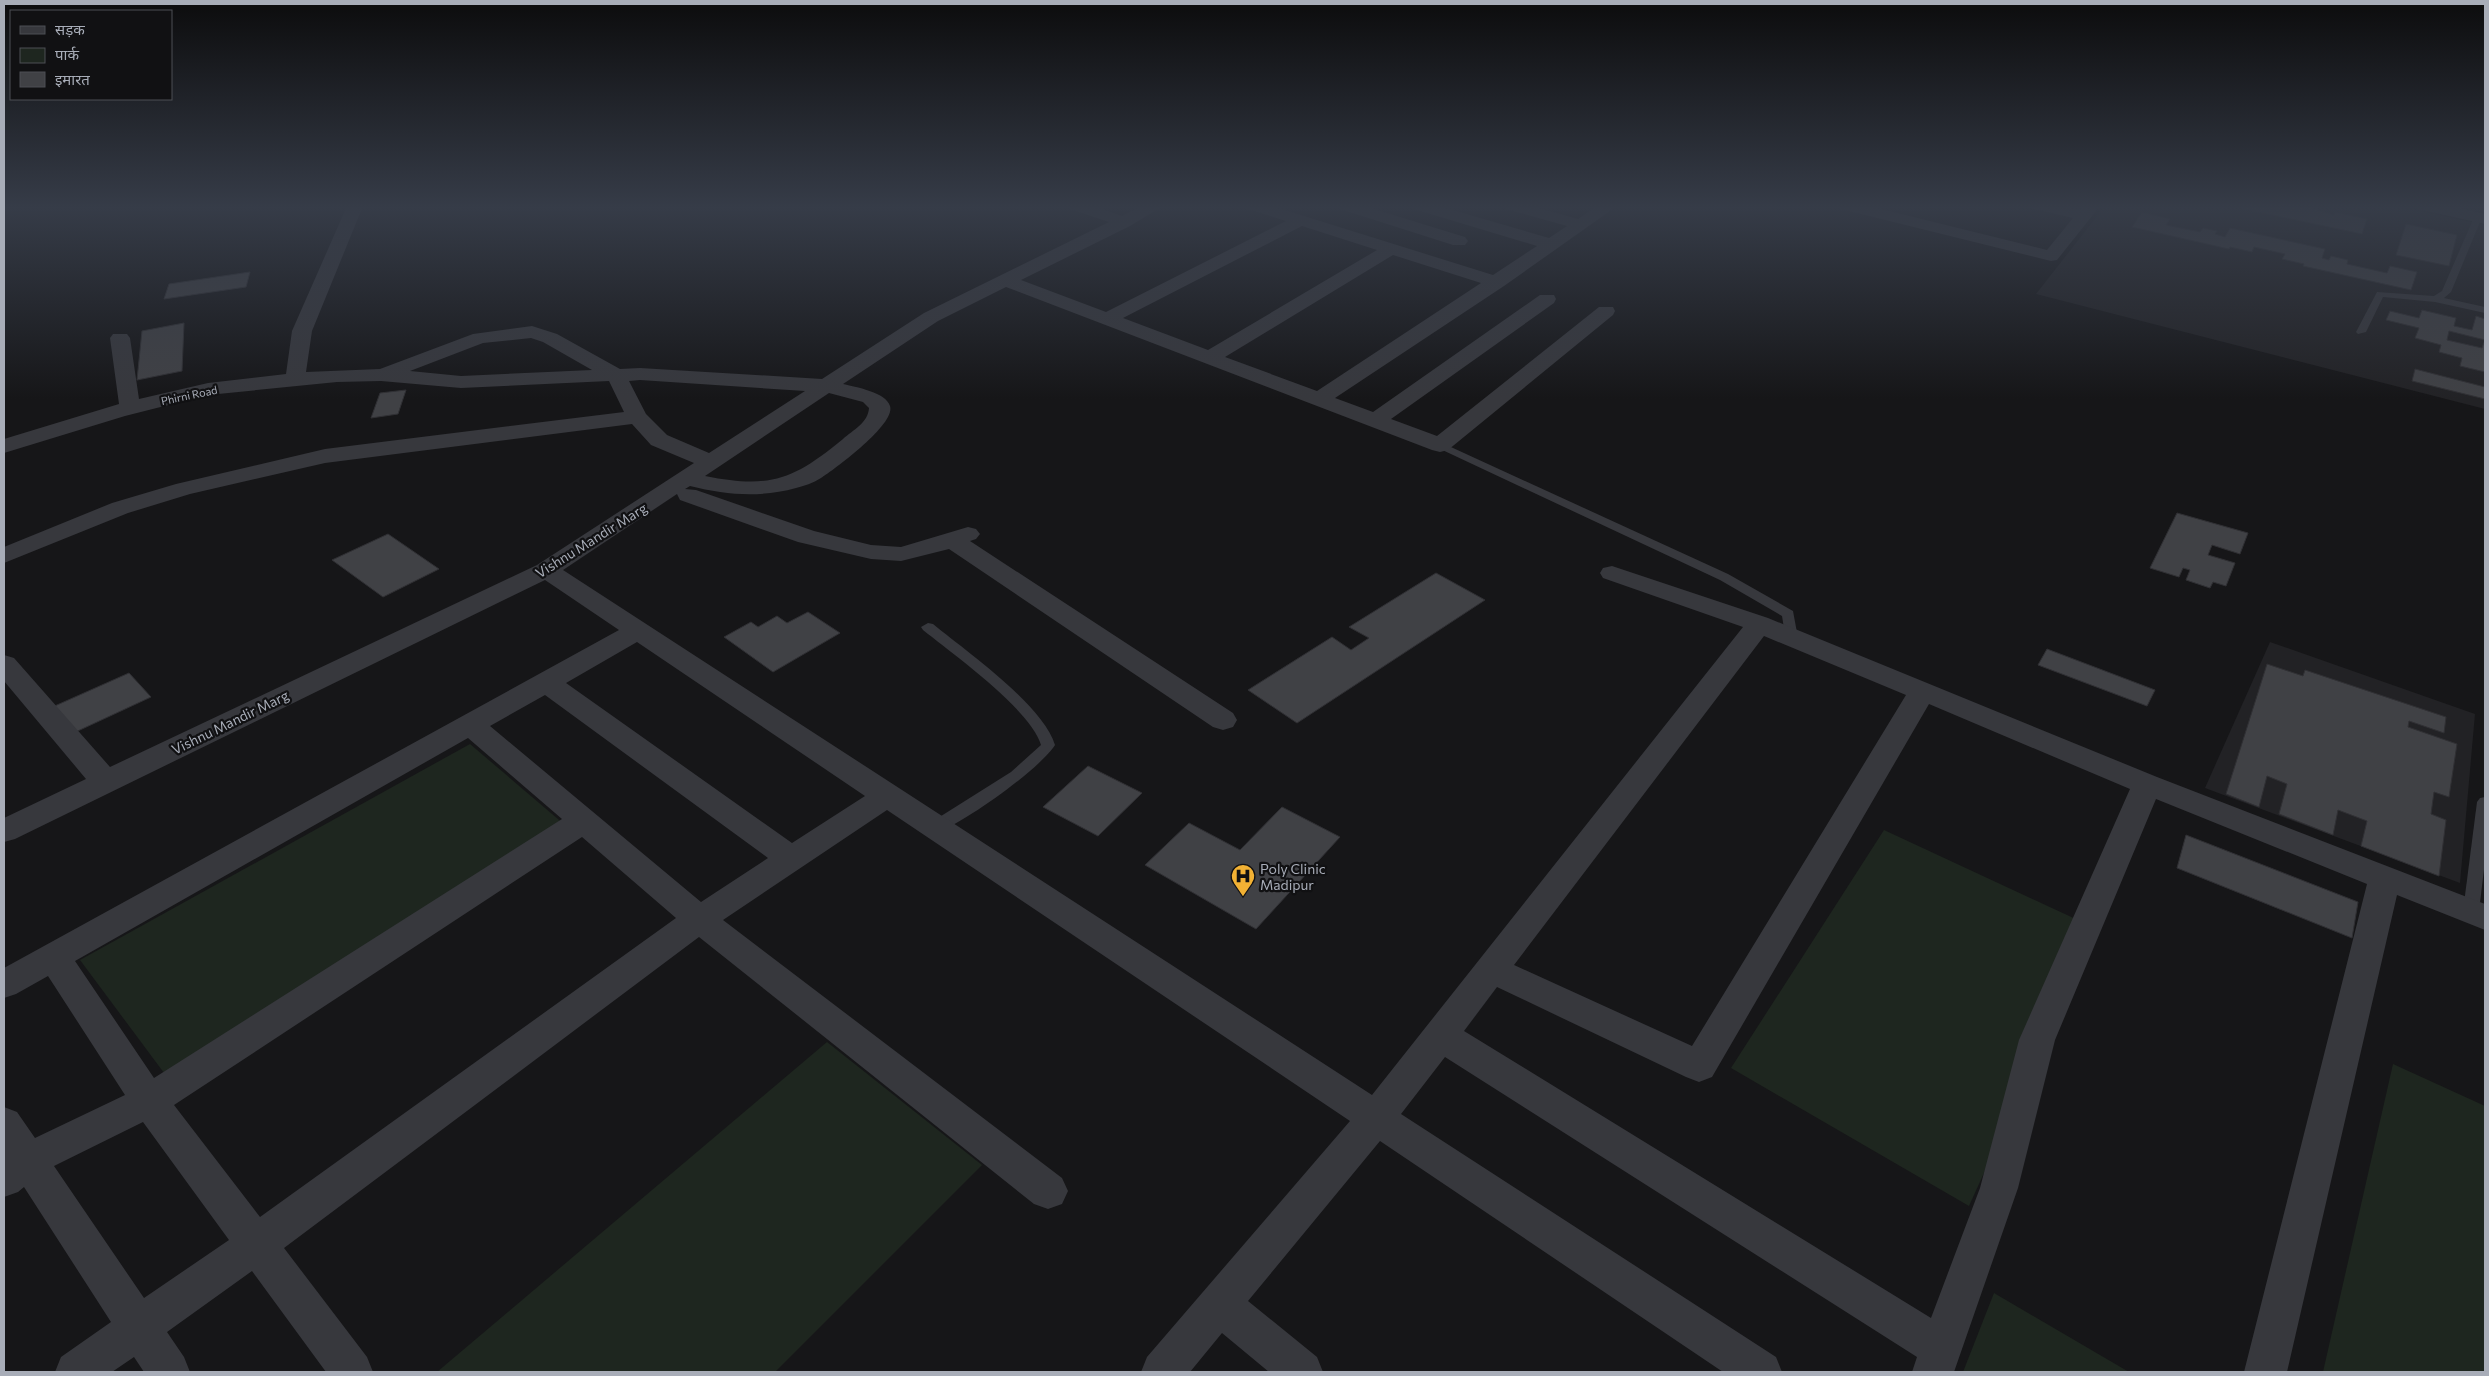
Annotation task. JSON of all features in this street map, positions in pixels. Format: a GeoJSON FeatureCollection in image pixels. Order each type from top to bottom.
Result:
{"type":"FeatureCollection","features":[{"type":"Feature","properties":{"kind":"street"},"geometry":{"type":"LineString","coordinates":[[295,379],[302,331],[328,270]]}},
{"type":"Feature","properties":{"kind":"street","name":"Vishnu Mandir Marg"},"geometry":{"type":"LineString","coordinates":[[4,831],[546,570],[931,317],[1025,270]]}},
{"type":"Feature","properties":{"kind":"street"},"geometry":{"type":"LineString","coordinates":[[1106,319],[1202,270]]}},
{"type":"Feature","properties":{"kind":"street"},"geometry":{"type":"LineString","coordinates":[[1209,358],[1356,270]]}},
{"type":"Feature","properties":{"kind":"street"},"geometry":{"type":"LineString","coordinates":[[1460,270],[1498,282]]}},
{"type":"Feature","properties":{"kind":"street"},"geometry":{"type":"LineString","coordinates":[[1319,400],[1516,270]]}},
{"type":"Feature","properties":{"kind":"street"},"geometry":{"type":"LineString","coordinates":[[1005,280],[1440,445],[1606,311]]}},
{"type":"Feature","properties":{"kind":"street"},"geometry":{"type":"LineString","coordinates":[[1375,421],[1547,299]]}},
{"type":"Feature","properties":{"kind":"street"},"geometry":{"type":"LineString","coordinates":[[380,375],[480,338],[532,332],[550,338],[616,375],[637,418],[658,440],[712,462]]}},
{"type":"Feature","properties":{"kind":"street"},"geometry":{"type":"LineString","coordinates":[[120,338],[130,408]]}},
{"type":"Feature","properties":{"kind":"street"},"geometry":{"type":"LineString","coordinates":[[380,375],[461,382],[640,374],[828,386],[870,398],[880,406],[881,415],[871,427],[805,477],[773,486],[750,488],[722,488],[679,484]]}},
{"type":"Feature","properties":{"kind":"street","name":"Phirni Road"},"geometry":{"type":"LineString","coordinates":[[4,446],[130,408],[208,390],[295,379],[380,375]]}},
{"type":"Feature","properties":{"kind":"street"},"geometry":{"type":"LineString","coordinates":[[4,556],[120,508],[184,489],[325,456],[637,418]]}},
{"type":"Feature","properties":{"kind":"street"},"geometry":{"type":"LineString","coordinates":[[679,484],[807,536],[871,552],[901,554],[960,537],[1223,720]]}},
{"type":"Feature","properties":{"kind":"street"},"geometry":{"type":"LineString","coordinates":[[546,570],[1761,1372]]}},
{"type":"Feature","properties":{"kind":"street"},"geometry":{"type":"LineString","coordinates":[[1612,573],[1759,624],[2147,784],[2478,914]]}},
{"type":"Feature","properties":{"kind":"street"},"geometry":{"type":"LineString","coordinates":[[1162,1372],[1376,1118],[1759,624]]}},
{"type":"Feature","properties":{"kind":"street"},"geometry":{"type":"LineString","coordinates":[[4,984],[638,631]]}},
{"type":"Feature","properties":{"kind":"street"},"geometry":{"type":"LineString","coordinates":[[4,664],[106,782]]}},
{"type":"Feature","properties":{"kind":"street"},"geometry":{"type":"LineString","coordinates":[[547,683],[792,859]]}},
{"type":"Feature","properties":{"kind":"street"},"geometry":{"type":"LineString","coordinates":[[1491,969],[1699,1066],[1922,692]]}},
{"type":"Feature","properties":{"kind":"street"},"geometry":{"type":"LineString","coordinates":[[471,725],[699,920],[1048,1191]]}},
{"type":"Feature","properties":{"kind":"street"},"geometry":{"type":"LineString","coordinates":[[1440,1035],[1937,1360],[1999,1188],[2037,1040],[2147,784]]}},
{"type":"Feature","properties":{"kind":"street"},"geometry":{"type":"LineString","coordinates":[[76,1372],[255,1244],[699,920],[887,796]]}},
{"type":"Feature","properties":{"kind":"street"},"geometry":{"type":"LineString","coordinates":[[16,1170],[149,1101],[583,820]]}},
{"type":"Feature","properties":{"kind":"street"},"geometry":{"type":"LineString","coordinates":[[2266,1372],[2385,877]]}},
{"type":"Feature","properties":{"kind":"street"},"geometry":{"type":"LineString","coordinates":[[53,956],[149,1101],[352,1372]]}},
{"type":"Feature","properties":{"kind":"street"},"geometry":{"type":"LineString","coordinates":[[4,1124],[16,1170],[139,1328],[169,1372]]}},
{"type":"Feature","properties":{"kind":"street"},"geometry":{"type":"LineString","coordinates":[[1219,1304],[1302,1372]]}},
{"type":"Feature","properties":{"kind":"lane"},"geometry":{"type":"LineString","coordinates":[[2435,299],[2446,292],[2455,270]]}},
{"type":"Feature","properties":{"kind":"lane"},"geometry":{"type":"LineString","coordinates":[[2361,332],[2376,298],[2380,294],[2435,299],[2485,310]]}},
{"type":"Feature","properties":{"kind":"lane"},"geometry":{"type":"LineString","coordinates":[[1440,445],[1724,577],[1788,614],[1791,638]]}},
{"type":"Feature","properties":{"kind":"lane"},"geometry":{"type":"LineString","coordinates":[[928,627],[1026,710],[1048,735],[1048,745],[1042,756],[935,827]]}},
{"type":"Feature","properties":{"kind":"lane"},"geometry":{"type":"LineString","coordinates":[[2478,914],[2485,802]]}},
{"type":"Feature","properties":{"kind":"shaded area"},"geometry":{"type":"Polygon","coordinates":[[[2055,270],[2485,270],[2485,409],[2036,294],[2055,270]]]}},
{"type":"Feature","properties":{"kind":"shaded area"},"geometry":{"type":"Polygon","coordinates":[[[2270,642],[2475,714],[2460,883],[2205,788],[2270,642]]]}},
{"type":"Feature","properties":{"kind":"green space"},"geometry":{"type":"Polygon","coordinates":[[[470,744],[572,831],[170,1081],[80,960],[470,744]]]}},
{"type":"Feature","properties":{"kind":"green space"},"geometry":{"type":"Polygon","coordinates":[[[1884,830],[2095,928],[1969,1206],[1731,1068],[1884,830]]]}},
{"type":"Feature","properties":{"kind":"green space"},"geometry":{"type":"Polygon","coordinates":[[[827,1042],[982,1165],[775,1372],[437,1372],[827,1042]]]}},
{"type":"Feature","properties":{"kind":"green space"},"geometry":{"type":"Polygon","coordinates":[[[2393,1064],[2485,1106],[2485,1372],[2323,1372],[2393,1064]]]}},
{"type":"Feature","properties":{"kind":"green space"},"geometry":{"type":"Polygon","coordinates":[[[1994,1293],[2129,1372],[1963,1372],[1994,1293]]]}},
{"type":"Feature","properties":{"kind":"building"},"geometry":{"type":"Polygon","coordinates":[[[2322,270],[2375,270],[2387,273],[2388,270],[2409,270],[2417,272],[2411,290],[2322,270]]]}},
{"type":"Feature","properties":{"kind":"building"},"geometry":{"type":"Polygon","coordinates":[[[250,272],[246,287],[164,299],[169,284],[250,272]]]}},
{"type":"Feature","properties":{"kind":"building"},"geometry":{"type":"Polygon","coordinates":[[[2422,310],[2456,318],[2454,326],[2472,330],[2476,316],[2485,319],[2485,340],[2485,372],[2460,366],[2462,358],[2439,352],[2441,345],[2415,338],[2419,328],[2386,320],[2390,311],[2419,318],[2422,310]],[[2449,331],[2447,340],[2482,348],[2485,340],[2449,331]]]}},
{"type":"Feature","properties":{"kind":"building"},"geometry":{"type":"Polygon","coordinates":[[[184,323],[182,371],[137,380],[142,331],[184,323]]]}},
{"type":"Feature","properties":{"kind":"building"},"geometry":{"type":"Polygon","coordinates":[[[2415,369],[2485,387],[2485,399],[2412,381],[2415,369]]]}},
{"type":"Feature","properties":{"kind":"building"},"geometry":{"type":"Polygon","coordinates":[[[406,390],[398,414],[371,418],[380,393],[406,390]]]}},
{"type":"Feature","properties":{"kind":"building"},"geometry":{"type":"Polygon","coordinates":[[[2177,513],[2248,533],[2240,554],[2212,545],[2208,555],[2235,563],[2226,586],[2213,582],[2210,588],[2186,580],[2190,570],[2183,568],[2179,577],[2150,568],[2177,513]]]}},
{"type":"Feature","properties":{"kind":"building"},"geometry":{"type":"Polygon","coordinates":[[[388,534],[439,569],[383,597],[332,560],[388,534]]]}},
{"type":"Feature","properties":{"kind":"building"},"geometry":{"type":"Polygon","coordinates":[[[1436,573],[1485,600],[1297,723],[1248,690],[1332,637],[1351,650],[1369,638],[1349,627],[1436,573]]]}},
{"type":"Feature","properties":{"kind":"building"},"geometry":{"type":"Polygon","coordinates":[[[808,612],[840,633],[773,672],[724,637],[751,622],[758,627],[777,616],[787,623],[808,612]]]}},
{"type":"Feature","properties":{"kind":"building"},"geometry":{"type":"Polygon","coordinates":[[[2047,649],[2155,690],[2147,706],[2038,665],[2047,649]]]}},
{"type":"Feature","properties":{"kind":"building"},"geometry":{"type":"Polygon","coordinates":[[[2267,664],[2303,676],[2305,670],[2446,717],[2444,733],[2409,721],[2408,727],[2457,744],[2449,797],[2434,792],[2431,814],[2446,820],[2439,876],[2361,846],[2367,821],[2338,810],[2333,835],[2279,814],[2287,784],[2267,776],[2259,807],[2226,794],[2267,664]]]}},
{"type":"Feature","properties":{"kind":"building"},"geometry":{"type":"Polygon","coordinates":[[[129,673],[151,697],[69,735],[48,709],[129,673]]]}},
{"type":"Feature","properties":{"kind":"building"},"geometry":{"type":"Polygon","coordinates":[[[1088,766],[1142,793],[1098,836],[1043,807],[1088,766]]]}},
{"type":"Feature","properties":{"kind":"building","name":"Poly Clinic Madipur"},"geometry":{"type":"Polygon","coordinates":[[[1282,807],[1340,837],[1256,929],[1145,865],[1189,823],[1240,850],[1282,807]]]}},
{"type":"Feature","properties":{"kind":"building"},"geometry":{"type":"Polygon","coordinates":[[[2186,835],[2358,902],[2352,938],[2177,868],[2186,835]]]}},
{"type":"Feature","properties":{"kind":"place","name":"Poly Clinic Madipur"},"geometry":{"type":"Point","coordinates":[1243,897]}}]}
